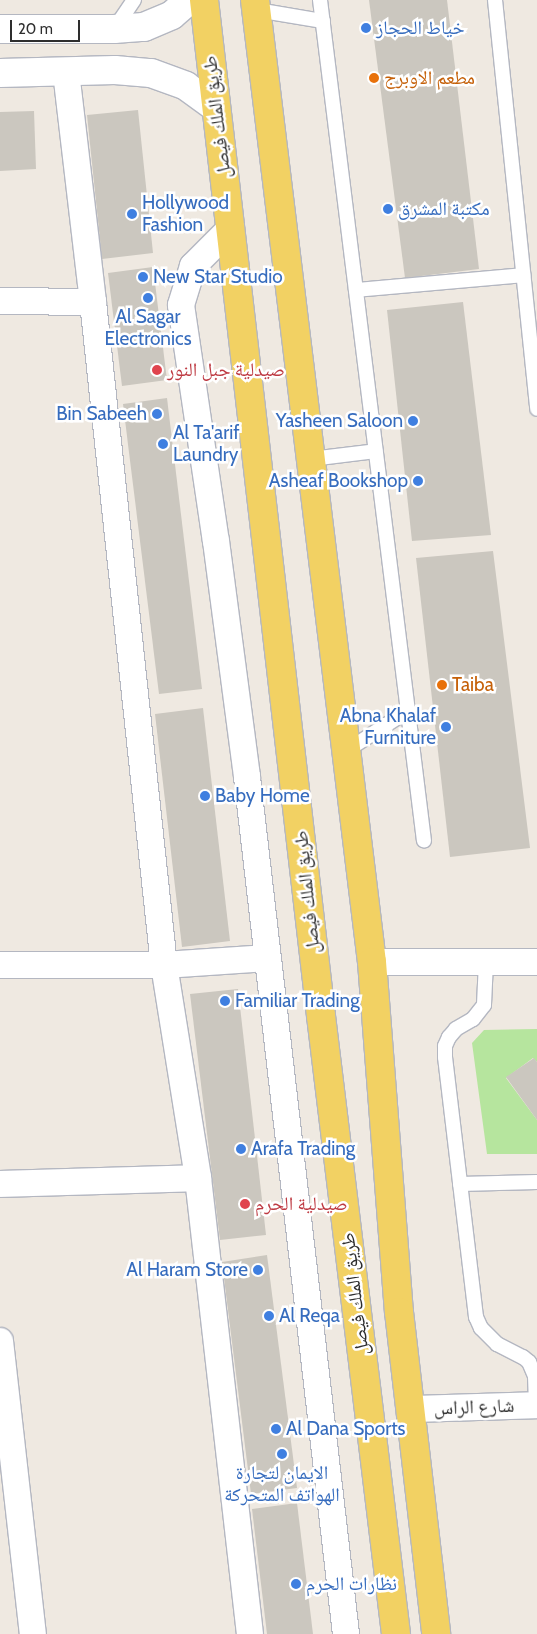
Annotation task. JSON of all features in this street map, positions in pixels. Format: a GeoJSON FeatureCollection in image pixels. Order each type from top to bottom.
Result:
{"type":"FeatureCollection","features":[{"type":"Feature","properties":{"kind":"main road","name":"طريق الملك فيصل"},"geometry":{"type":"LineString","coordinates":[[204,0],[320,1016],[396,1634]]}},
{"type":"Feature","properties":{"kind":"main road"},"geometry":{"type":"LineString","coordinates":[[256,5],[372,962],[399,1312],[436,1634]]}},
{"type":"Feature","properties":{"kind":"main road"},"geometry":{"type":"LineString","coordinates":[[320,1016],[350,1138],[384,1395],[392,1408],[398,1410],[411,1409]]}},
{"type":"Feature","properties":{"kind":"street"},"geometry":{"type":"LineString","coordinates":[[0,29],[114,29],[144,27],[172,15],[189,0]]}},
{"type":"Feature","properties":{"kind":"street"},"geometry":{"type":"LineString","coordinates":[[0,73],[114,70],[151,73],[186,86],[216,108]]}},
{"type":"Feature","properties":{"kind":"street"},"geometry":{"type":"LineString","coordinates":[[66,72],[93,302],[164,965],[198,1178],[250,1634]]}},
{"type":"Feature","properties":{"kind":"street"},"geometry":{"type":"LineString","coordinates":[[231,228],[193,266],[181,305],[216,541],[268,958],[346,1634]]}},
{"type":"Feature","properties":{"kind":"street"},"geometry":{"type":"LineString","coordinates":[[0,301],[93,302]]}},
{"type":"Feature","properties":{"kind":"street"},"geometry":{"type":"LineString","coordinates":[[0,964],[164,965],[268,958]]}},
{"type":"Feature","properties":{"kind":"street"},"geometry":{"type":"LineString","coordinates":[[372,962],[537,962]]}},
{"type":"Feature","properties":{"kind":"street"},"geometry":{"type":"LineString","coordinates":[[0,1184],[198,1178]]}},
{"type":"Feature","properties":{"kind":"street"},"geometry":{"type":"LineString","coordinates":[[0,1341],[10,1523],[33,1634]]}},
{"type":"Feature","properties":{"kind":"street","name":"شارع الراس"},"geometry":{"type":"LineString","coordinates":[[411,1409],[537,1406]]}},
{"type":"Feature","properties":{"kind":"lane"},"geometry":{"type":"LineString","coordinates":[[114,29],[128,12],[134,0]]}},
{"type":"Feature","properties":{"kind":"lane"},"geometry":{"type":"LineString","coordinates":[[320,0],[424,841]]}},
{"type":"Feature","properties":{"kind":"lane"},"geometry":{"type":"LineString","coordinates":[[494,0],[537,408]]}},
{"type":"Feature","properties":{"kind":"lane"},"geometry":{"type":"LineString","coordinates":[[256,5],[323,21]]}},
{"type":"Feature","properties":{"kind":"lane"},"geometry":{"type":"LineString","coordinates":[[356,290],[523,275]]}},
{"type":"Feature","properties":{"kind":"lane"},"geometry":{"type":"LineString","coordinates":[[311,459],[376,451]]}},
{"type":"Feature","properties":{"kind":"lane"},"geometry":{"type":"LineString","coordinates":[[346,751],[409,710]]}},
{"type":"Feature","properties":{"kind":"lane"},"geometry":{"type":"LineString","coordinates":[[486,962],[484,1006],[473,1019],[456,1029],[445,1046],[444,1057],[476,1317],[481,1328],[496,1344],[523,1357],[529,1362],[534,1376],[537,1406]]}},
{"type":"Feature","properties":{"kind":"lane"},"geometry":{"type":"LineString","coordinates":[[460,1184],[537,1182]]}},
{"type":"Feature","properties":{"kind":"green space"},"geometry":{"type":"Polygon","coordinates":[[[537,1029],[537,1062],[533,1058],[506,1078],[537,1120],[537,1154],[487,1154],[472,1043],[484,1030],[537,1029]]]}},
{"type":"Feature","properties":{"kind":"building"},"geometry":{"type":"Polygon","coordinates":[[[369,0],[447,0],[479,269],[405,278],[369,0]]]}},
{"type":"Feature","properties":{"kind":"building"},"geometry":{"type":"Polygon","coordinates":[[[138,110],[153,253],[102,259],[87,115],[138,110]]]}},
{"type":"Feature","properties":{"kind":"building"},"geometry":{"type":"Polygon","coordinates":[[[34,111],[36,169],[0,171],[0,112],[34,111]]]}},
{"type":"Feature","properties":{"kind":"building"},"geometry":{"type":"Polygon","coordinates":[[[153,267],[167,380],[122,386],[108,273],[153,267]]]}},
{"type":"Feature","properties":{"kind":"building"},"geometry":{"type":"Polygon","coordinates":[[[463,302],[491,535],[412,541],[387,310],[463,302]]]}},
{"type":"Feature","properties":{"kind":"building"},"geometry":{"type":"Polygon","coordinates":[[[167,398],[202,689],[159,694],[123,404],[167,398]]]}},
{"type":"Feature","properties":{"kind":"building"},"geometry":{"type":"Polygon","coordinates":[[[493,551],[530,848],[450,857],[416,558],[493,551]]]}},
{"type":"Feature","properties":{"kind":"building"},"geometry":{"type":"Polygon","coordinates":[[[203,708],[230,941],[182,947],[155,714],[203,708]]]}},
{"type":"Feature","properties":{"kind":"building"},"geometry":{"type":"Polygon","coordinates":[[[238,989],[266,1235],[220,1240],[190,994],[238,989]]]}},
{"type":"Feature","properties":{"kind":"building"},"geometry":{"type":"Polygon","coordinates":[[[534,1058],[537,1062],[537,1120],[506,1077],[534,1058]]]}},
{"type":"Feature","properties":{"kind":"building"},"geometry":{"type":"Polygon","coordinates":[[[267,1255],[297,1488],[251,1494],[222,1262],[267,1255]]]}},
{"type":"Feature","properties":{"kind":"building"},"geometry":{"type":"Polygon","coordinates":[[[297,1503],[313,1634],[267,1634],[252,1509],[297,1503]]]}},
{"type":"Feature","properties":{"kind":"place","name":"خياط الحجاز"},"geometry":{"type":"Point","coordinates":[366,28]}},
{"type":"Feature","properties":{"kind":"place","name":"مطعم الاوبرج"},"geometry":{"type":"Point","coordinates":[374,78]}},
{"type":"Feature","properties":{"kind":"place","name":"مكتبة المشرق"},"geometry":{"type":"Point","coordinates":[388,209]}},
{"type":"Feature","properties":{"kind":"place","name":"Hollywood Fashion"},"geometry":{"type":"Point","coordinates":[132,214]}},
{"type":"Feature","properties":{"kind":"place","name":"New Star Studio"},"geometry":{"type":"Point","coordinates":[143,277]}},
{"type":"Feature","properties":{"kind":"place","name":"Al Sagar Electronics"},"geometry":{"type":"Point","coordinates":[148,298]}},
{"type":"Feature","properties":{"kind":"place","name":"صيدلية جبل النور"},"geometry":{"type":"Point","coordinates":[157,370]}},
{"type":"Feature","properties":{"kind":"place","name":"Bin Sabeeh"},"geometry":{"type":"Point","coordinates":[157,414]}},
{"type":"Feature","properties":{"kind":"place","name":"Yasheen Saloon"},"geometry":{"type":"Point","coordinates":[413,421]}},
{"type":"Feature","properties":{"kind":"place","name":"Al Ta'arif Laundry"},"geometry":{"type":"Point","coordinates":[163,444]}},
{"type":"Feature","properties":{"kind":"place","name":"Asheaf Bookshop"},"geometry":{"type":"Point","coordinates":[418,481]}},
{"type":"Feature","properties":{"kind":"place","name":"Taiba"},"geometry":{"type":"Point","coordinates":[442,685]}},
{"type":"Feature","properties":{"kind":"place","name":"Abna Khalaf Furniture"},"geometry":{"type":"Point","coordinates":[446,727]}},
{"type":"Feature","properties":{"kind":"place","name":"Baby Home"},"geometry":{"type":"Point","coordinates":[205,796]}},
{"type":"Feature","properties":{"kind":"place","name":"Familiar Trading"},"geometry":{"type":"Point","coordinates":[225,1001]}},
{"type":"Feature","properties":{"kind":"place","name":"Arafa Trading"},"geometry":{"type":"Point","coordinates":[241,1149]}},
{"type":"Feature","properties":{"kind":"place","name":"صيدلية الحرم"},"geometry":{"type":"Point","coordinates":[245,1204]}},
{"type":"Feature","properties":{"kind":"place","name":"Al Haram Store"},"geometry":{"type":"Point","coordinates":[258,1270]}},
{"type":"Feature","properties":{"kind":"place","name":"Al Reqa"},"geometry":{"type":"Point","coordinates":[269,1316]}},
{"type":"Feature","properties":{"kind":"place","name":"Al Dana Sports"},"geometry":{"type":"Point","coordinates":[276,1429]}},
{"type":"Feature","properties":{"kind":"place","name":"الايمان لتجارة الهواتف المتحركة"},"geometry":{"type":"Point","coordinates":[282,1454]}},
{"type":"Feature","properties":{"kind":"place","name":"نظارات الحرم"},"geometry":{"type":"Point","coordinates":[296,1584]}}]}
